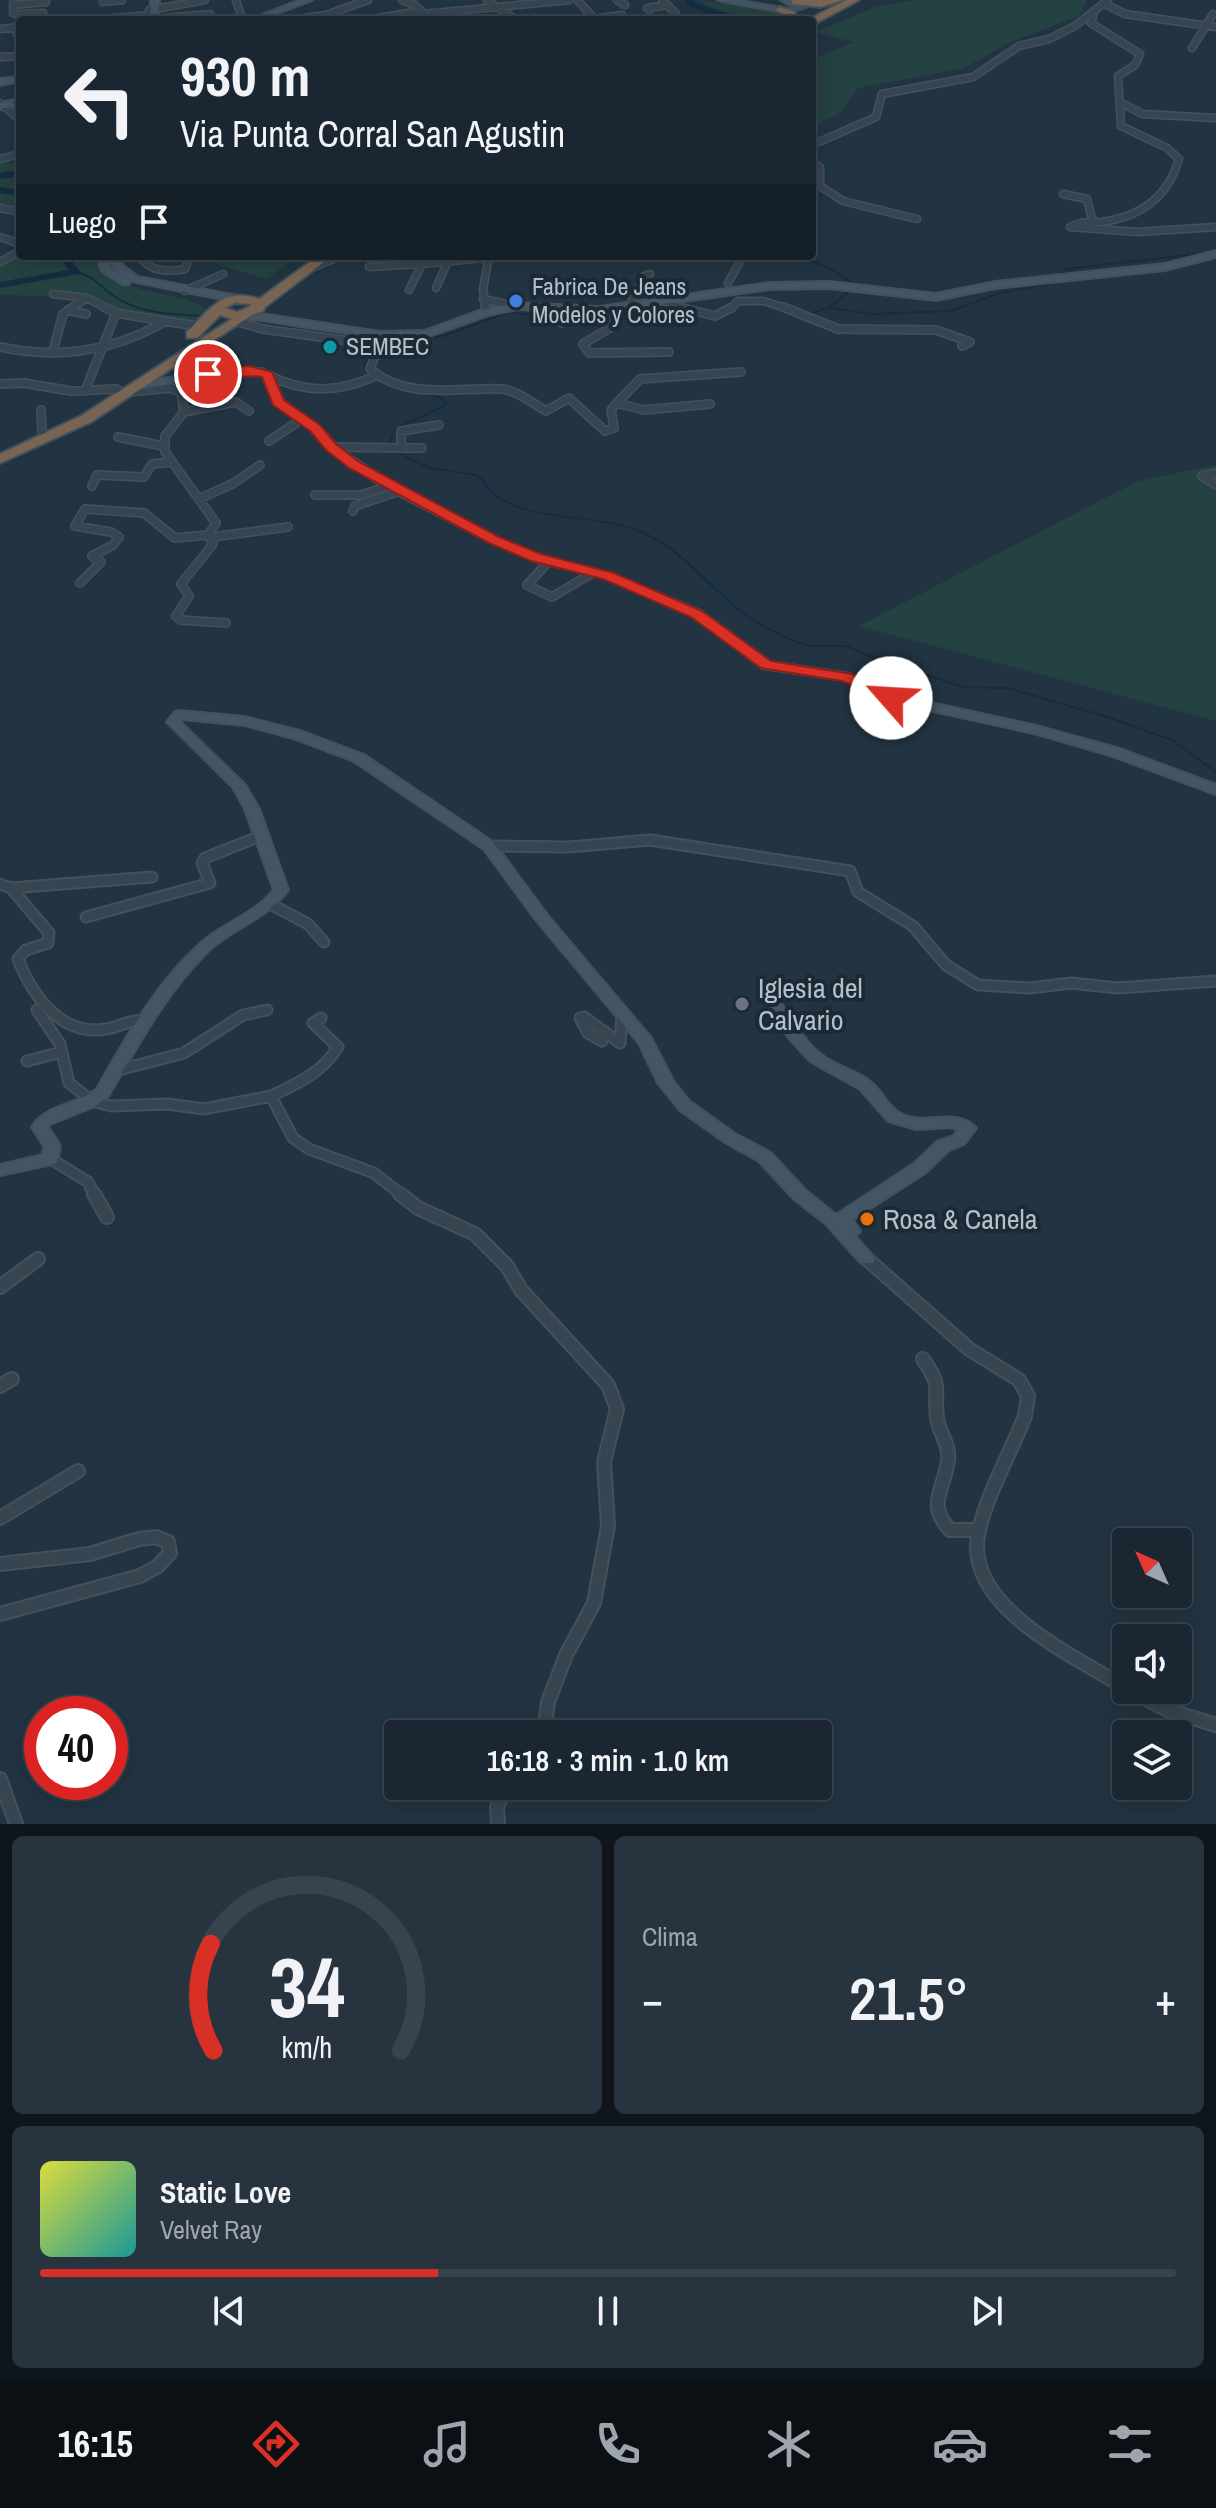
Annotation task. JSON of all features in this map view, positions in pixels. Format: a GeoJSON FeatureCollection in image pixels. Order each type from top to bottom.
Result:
{"type":"FeatureCollection","features":[{"type":"Feature","properties":{"kind":"highway"},"geometry":{"type":"LineString","coordinates":[[787,4],[820,4],[839,0]]}},
{"type":"Feature","properties":{"kind":"highway"},"geometry":{"type":"LineString","coordinates":[[805,16],[839,0]]}},
{"type":"Feature","properties":{"kind":"highway"},"geometry":{"type":"LineString","coordinates":[[816,19],[854,0]]}},
{"type":"Feature","properties":{"kind":"highway"},"geometry":{"type":"LineString","coordinates":[[0,459],[72,426],[127,389],[202,327],[222,303],[266,286],[304,260]]}},
{"type":"Feature","properties":{"kind":"highway"},"geometry":{"type":"LineString","coordinates":[[0,451],[127,389],[165,376],[320,260]]}},
{"type":"Feature","properties":{"kind":"highway"},"geometry":{"type":"LineString","coordinates":[[238,299],[259,306]]}},
{"type":"Feature","properties":{"kind":"highway"},"geometry":{"type":"LineString","coordinates":[[218,310],[243,317]]}},
{"type":"Feature","properties":{"kind":"street"},"geometry":{"type":"LineString","coordinates":[[103,2],[122,0]]}},
{"type":"Feature","properties":{"kind":"street"},"geometry":{"type":"LineString","coordinates":[[122,16],[205,0]]}},
{"type":"Feature","properties":{"kind":"street"},"geometry":{"type":"LineString","coordinates":[[266,16],[308,0]]}},
{"type":"Feature","properties":{"kind":"street"},"geometry":{"type":"LineString","coordinates":[[317,16],[368,0]]}},
{"type":"Feature","properties":{"kind":"street"},"geometry":{"type":"LineString","coordinates":[[402,0],[426,16]]}},
{"type":"Feature","properties":{"kind":"street"},"geometry":{"type":"LineString","coordinates":[[487,0],[510,16]]}},
{"type":"Feature","properties":{"kind":"street"},"geometry":{"type":"LineString","coordinates":[[387,16],[570,0]]}},
{"type":"Feature","properties":{"kind":"street"},"geometry":{"type":"LineString","coordinates":[[577,0],[593,16]]}},
{"type":"Feature","properties":{"kind":"street"},"geometry":{"type":"LineString","coordinates":[[617,0],[625,5]]}},
{"type":"Feature","properties":{"kind":"street"},"geometry":{"type":"LineString","coordinates":[[662,0],[676,14],[674,16]]}},
{"type":"Feature","properties":{"kind":"street"},"geometry":{"type":"LineString","coordinates":[[722,0],[787,4]]}},
{"type":"Feature","properties":{"kind":"street"},"geometry":{"type":"LineString","coordinates":[[751,0],[787,4]]}},
{"type":"Feature","properties":{"kind":"street"},"geometry":{"type":"LineString","coordinates":[[43,13],[18,15],[12,11],[13,2],[46,2]]}},
{"type":"Feature","properties":{"kind":"street"},"geometry":{"type":"LineString","coordinates":[[816,143],[876,117],[882,94],[973,77],[1000,62],[1019,46],[1049,39],[1107,2],[1125,14],[1216,27]]}},
{"type":"Feature","properties":{"kind":"street"},"geometry":{"type":"LineString","coordinates":[[361,3],[374,16]]}},
{"type":"Feature","properties":{"kind":"street"},"geometry":{"type":"LineString","coordinates":[[650,10],[647,8],[668,5]]}},
{"type":"Feature","properties":{"kind":"street"},"geometry":{"type":"LineString","coordinates":[[292,6],[302,16]]}},
{"type":"Feature","properties":{"kind":"street"},"geometry":{"type":"LineString","coordinates":[[340,10],[346,16]]}},
{"type":"Feature","properties":{"kind":"street"},"geometry":{"type":"LineString","coordinates":[[452,11],[455,16]]}},
{"type":"Feature","properties":{"kind":"street"},"geometry":{"type":"LineString","coordinates":[[152,12],[210,14]]}},
{"type":"Feature","properties":{"kind":"street"},"geometry":{"type":"LineString","coordinates":[[1094,13],[1091,23],[1140,54],[1135,65],[1118,76],[1120,122],[1124,130],[1167,148],[1178,156],[1179,164],[1173,182],[1155,204],[1131,215],[1074,223],[1070,227],[1137,232],[1216,227]]}},
{"type":"Feature","properties":{"kind":"street"},"geometry":{"type":"LineString","coordinates":[[1192,48],[1203,25],[1213,14]]}},
{"type":"Feature","properties":{"kind":"street"},"geometry":{"type":"LineString","coordinates":[[1121,103],[1143,114],[1215,117]]}},
{"type":"Feature","properties":{"kind":"street"},"geometry":{"type":"LineString","coordinates":[[816,164],[820,167],[819,183],[831,195],[917,219]]}},
{"type":"Feature","properties":{"kind":"street"},"geometry":{"type":"LineString","coordinates":[[1063,194],[1087,199],[1092,219],[1097,222]]}},
{"type":"Feature","properties":{"kind":"street"},"geometry":{"type":"LineString","coordinates":[[0,237],[16,243]]}},
{"type":"Feature","properties":{"kind":"street"},"geometry":{"type":"LineString","coordinates":[[11,241],[16,239]]}},
{"type":"Feature","properties":{"kind":"street"},"geometry":{"type":"LineString","coordinates":[[483,299],[557,318],[605,314],[630,304],[769,286],[829,285],[947,296],[995,285],[1186,264],[1216,254]]}},
{"type":"Feature","properties":{"kind":"street"},"geometry":{"type":"LineString","coordinates":[[103,260],[105,269],[117,278],[218,310]]}},
{"type":"Feature","properties":{"kind":"street"},"geometry":{"type":"LineString","coordinates":[[116,260],[117,266],[135,279],[238,299]]}},
{"type":"Feature","properties":{"kind":"street"},"geometry":{"type":"LineString","coordinates":[[142,260],[173,273],[185,269],[188,260]]}},
{"type":"Feature","properties":{"kind":"street"},"geometry":{"type":"LineString","coordinates":[[304,271],[330,260]]}},
{"type":"Feature","properties":{"kind":"street"},"geometry":{"type":"LineString","coordinates":[[369,267],[457,260]]}},
{"type":"Feature","properties":{"kind":"street"},"geometry":{"type":"LineString","coordinates":[[484,260],[488,261],[483,299],[486,312]]}},
{"type":"Feature","properties":{"kind":"street"},"geometry":{"type":"LineString","coordinates":[[728,283],[741,260]]}},
{"type":"Feature","properties":{"kind":"street"},"geometry":{"type":"LineString","coordinates":[[436,288],[448,261]]}},
{"type":"Feature","properties":{"kind":"street"},"geometry":{"type":"LineString","coordinates":[[409,290],[422,264]]}},
{"type":"Feature","properties":{"kind":"street"},"geometry":{"type":"LineString","coordinates":[[185,291],[223,274]]}},
{"type":"Feature","properties":{"kind":"street"},"geometry":{"type":"LineString","coordinates":[[630,304],[644,276],[650,274]]}},
{"type":"Feature","properties":{"kind":"street"},"geometry":{"type":"LineString","coordinates":[[53,294],[87,298],[116,313],[202,327]]}},
{"type":"Feature","properties":{"kind":"street"},"geometry":{"type":"LineString","coordinates":[[53,351],[61,319],[68,310],[87,298]]}},
{"type":"Feature","properties":{"kind":"street"},"geometry":{"type":"LineString","coordinates":[[664,301],[700,314],[720,314],[738,301],[759,300],[839,330],[941,331],[967,338],[970,342],[962,346]]}},
{"type":"Feature","properties":{"kind":"street"},"geometry":{"type":"LineString","coordinates":[[259,306],[272,316]]}},
{"type":"Feature","properties":{"kind":"street"},"geometry":{"type":"LineString","coordinates":[[376,356],[405,338],[443,329],[486,312],[517,306]]}},
{"type":"Feature","properties":{"kind":"street"},"geometry":{"type":"LineString","coordinates":[[68,310],[86,314]]}},
{"type":"Feature","properties":{"kind":"street"},"geometry":{"type":"LineString","coordinates":[[85,391],[116,313]]}},
{"type":"Feature","properties":{"kind":"street"},"geometry":{"type":"LineString","coordinates":[[605,314],[613,326],[583,344],[589,353],[669,352]]}},
{"type":"Feature","properties":{"kind":"street"},"geometry":{"type":"LineString","coordinates":[[243,317],[272,316],[311,326],[405,338]]}},
{"type":"Feature","properties":{"kind":"street"},"geometry":{"type":"LineString","coordinates":[[243,317],[263,329],[376,344],[380,346],[370,369],[374,377]]}},
{"type":"Feature","properties":{"kind":"street"},"geometry":{"type":"LineString","coordinates":[[0,347],[16,351],[53,351],[100,347],[131,341],[166,321]]}},
{"type":"Feature","properties":{"kind":"street"},"geometry":{"type":"LineString","coordinates":[[165,376],[249,370],[268,375],[284,385],[315,389],[348,389],[374,377],[444,393],[505,389],[546,411],[569,398],[605,431],[614,428],[611,410],[640,379],[741,372]]}},
{"type":"Feature","properties":{"kind":"street"},"geometry":{"type":"LineString","coordinates":[[268,375],[278,402],[302,419],[331,447],[394,488],[494,540],[549,561],[594,572],[697,614],[766,665],[846,677],[891,698],[1102,748],[1216,790]]}},
{"type":"Feature","properties":{"kind":"street"},"geometry":{"type":"LineString","coordinates":[[2,384],[85,391],[176,389],[184,397],[184,412],[163,440],[163,446],[171,462],[216,523],[210,536],[213,544],[181,584],[189,596],[176,616],[181,620],[226,623]]}},
{"type":"Feature","properties":{"kind":"street"},"geometry":{"type":"LineString","coordinates":[[184,412],[236,402],[249,411]]}},
{"type":"Feature","properties":{"kind":"street"},"geometry":{"type":"LineString","coordinates":[[617,403],[644,410],[710,404]]}},
{"type":"Feature","properties":{"kind":"street"},"geometry":{"type":"LineString","coordinates":[[41,410],[39,426],[42,431]]}},
{"type":"Feature","properties":{"kind":"street"},"geometry":{"type":"LineString","coordinates":[[269,441],[302,419]]}},
{"type":"Feature","properties":{"kind":"street"},"geometry":{"type":"LineString","coordinates":[[401,448],[400,434],[404,429],[439,425]]}},
{"type":"Feature","properties":{"kind":"street"},"geometry":{"type":"LineString","coordinates":[[118,437],[163,446]]}},
{"type":"Feature","properties":{"kind":"street"},"geometry":{"type":"LineString","coordinates":[[331,447],[422,448]]}},
{"type":"Feature","properties":{"kind":"street"},"geometry":{"type":"LineString","coordinates":[[92,486],[97,475],[144,477],[149,474],[152,464],[171,462]]}},
{"type":"Feature","properties":{"kind":"street"},"geometry":{"type":"LineString","coordinates":[[199,499],[234,483],[260,465]]}},
{"type":"Feature","properties":{"kind":"street"},"geometry":{"type":"LineString","coordinates":[[1216,473],[1202,476],[1216,485]]}},
{"type":"Feature","properties":{"kind":"street"},"geometry":{"type":"LineString","coordinates":[[315,495],[361,495],[394,488]]}},
{"type":"Feature","properties":{"kind":"street"},"geometry":{"type":"LineString","coordinates":[[353,511],[355,506],[394,488]]}},
{"type":"Feature","properties":{"kind":"street"},"geometry":{"type":"LineString","coordinates":[[80,583],[101,562],[92,556],[117,542],[119,537],[111,532],[75,526],[85,509],[144,513],[175,538],[288,527]]}},
{"type":"Feature","properties":{"kind":"street"},"geometry":{"type":"LineString","coordinates":[[549,561],[527,585],[552,597],[594,572]]}},
{"type":"Feature","properties":{"kind":"street"},"geometry":{"type":"LineString","coordinates":[[51,1159],[52,1146],[40,1127],[44,1120],[92,1101],[103,1092],[143,1020],[205,946],[272,905],[281,890],[263,835],[238,785],[176,726],[174,718],[188,714],[245,721],[298,735],[359,758],[489,846],[542,918],[646,1041],[666,1083],[685,1106],[730,1138],[765,1157],[799,1194],[832,1220],[867,1259],[969,1349],[1019,1380],[1028,1396],[1017,1441],[979,1530],[975,1548],[979,1570],[990,1592],[1018,1616],[1112,1679]]}},
{"type":"Feature","properties":{"kind":"street"},"geometry":{"type":"LineString","coordinates":[[86,917],[210,883],[202,863],[205,858],[263,835]]}},
{"type":"Feature","properties":{"kind":"street"},"geometry":{"type":"LineString","coordinates":[[489,846],[517,842],[568,847],[619,839],[650,840],[850,871],[854,874],[858,892],[913,926],[946,965],[978,985],[1030,988],[1071,983],[1118,988],[1216,981]]}},
{"type":"Feature","properties":{"kind":"street"},"geometry":{"type":"LineString","coordinates":[[0,884],[11,888],[152,877]]}},
{"type":"Feature","properties":{"kind":"street"},"geometry":{"type":"LineString","coordinates":[[11,888],[49,933],[48,943],[26,950],[18,959],[29,989],[62,1023],[100,1030],[130,1020],[143,1020]]}},
{"type":"Feature","properties":{"kind":"street"},"geometry":{"type":"LineString","coordinates":[[272,905],[308,924],[324,942]]}},
{"type":"Feature","properties":{"kind":"street"},"geometry":{"type":"LineString","coordinates":[[777,1008],[794,1035],[815,1058],[865,1085],[893,1117],[916,1124],[954,1122],[968,1128],[959,1140],[943,1146],[883,1195],[846,1213],[842,1219],[865,1248],[867,1259]]}},
{"type":"Feature","properties":{"kind":"street"},"geometry":{"type":"LineString","coordinates":[[37,1010],[55,1035],[69,1083],[92,1101],[111,1106],[167,1104],[204,1109],[271,1096],[312,1074],[333,1057],[338,1047],[313,1023],[321,1018]]}},
{"type":"Feature","properties":{"kind":"street"},"geometry":{"type":"LineString","coordinates":[[115,1071],[184,1053],[243,1015],[267,1010]]}},
{"type":"Feature","properties":{"kind":"street"},"geometry":{"type":"LineString","coordinates":[[602,1041],[588,1033],[580,1018],[584,1017],[620,1043],[623,1040],[619,1021],[622,1015]]}},
{"type":"Feature","properties":{"kind":"street"},"geometry":{"type":"LineString","coordinates":[[27,1061],[62,1052]]}},
{"type":"Feature","properties":{"kind":"street"},"geometry":{"type":"LineString","coordinates":[[271,1096],[293,1138],[309,1149],[374,1173],[418,1208],[475,1234],[507,1266],[521,1290],[608,1385],[617,1409],[604,1462],[608,1526],[594,1603],[566,1655],[548,1702],[546,1720]]}},
{"type":"Feature","properties":{"kind":"street"},"geometry":{"type":"LineString","coordinates":[[0,1170],[51,1159],[88,1182],[107,1217]]}},
{"type":"Feature","properties":{"kind":"street"},"geometry":{"type":"LineString","coordinates":[[0,1287],[38,1259]]}},
{"type":"Feature","properties":{"kind":"street"},"geometry":{"type":"LineString","coordinates":[[923,1359],[937,1380],[937,1418],[947,1445],[938,1517],[950,1530],[979,1530]]}},
{"type":"Feature","properties":{"kind":"street"},"geometry":{"type":"LineString","coordinates":[[0,1386],[12,1379]]}},
{"type":"Feature","properties":{"kind":"street"},"geometry":{"type":"LineString","coordinates":[[0,1518],[78,1471]]}},
{"type":"Feature","properties":{"kind":"street"},"geometry":{"type":"LineString","coordinates":[[0,1564],[90,1554],[156,1537],[168,1542],[170,1553],[166,1560],[146,1575],[81,1593],[20,1604],[0,1614]]}},
{"type":"Feature","properties":{"kind":"street"},"geometry":{"type":"LineString","coordinates":[[1156,1704],[1216,1725]]}},
{"type":"Feature","properties":{"kind":"street"},"geometry":{"type":"LineString","coordinates":[[0,1779],[16,1824]]}},
{"type":"Feature","properties":{"kind":"street"},"geometry":{"type":"LineString","coordinates":[[498,1824],[497,1807],[500,1800]]}},
{"type":"Feature","properties":{"kind":"green space"},"geometry":{"type":"Polygon","coordinates":[[[699,0],[773,9],[783,16],[735,16],[733,13],[713,10],[699,0]]]}},
{"type":"Feature","properties":{"kind":"green space"},"geometry":{"type":"Polygon","coordinates":[[[915,0],[1087,0],[1079,16],[1010,42],[965,68],[858,88],[841,112],[816,126],[816,58],[853,42],[816,32],[875,7],[915,0]]]}},
{"type":"Feature","properties":{"kind":"green space"},"geometry":{"type":"Polygon","coordinates":[[[0,161],[16,162],[16,209],[0,206],[0,161]]]}},
{"type":"Feature","properties":{"kind":"green space"},"geometry":{"type":"Polygon","coordinates":[[[16,258],[98,260],[101,269],[126,285],[194,302],[206,309],[208,315],[196,325],[118,312],[89,297],[0,295],[0,265],[16,258]]]}},
{"type":"Feature","properties":{"kind":"green space"},"geometry":{"type":"Polygon","coordinates":[[[217,260],[294,260],[266,279],[218,265],[217,260]]]}},
{"type":"Feature","properties":{"kind":"green space"},"geometry":{"type":"Polygon","coordinates":[[[1216,465],[1216,721],[859,626],[1138,481],[1216,465]]]}},
{"type":"Feature","properties":{"kind":"waterway"},"geometry":{"type":"LineString","coordinates":[[690,0],[689,3],[694,6],[727,16]]}},
{"type":"Feature","properties":{"kind":"waterway"},"geometry":{"type":"LineString","coordinates":[[0,176],[16,174]]}},
{"type":"Feature","properties":{"kind":"waterway"},"geometry":{"type":"LineString","coordinates":[[0,190],[16,192]]}},
{"type":"Feature","properties":{"kind":"waterway"},"geometry":{"type":"LineString","coordinates":[[1058,276],[1066,269],[1207,253]]}},
{"type":"Feature","properties":{"kind":"waterway"},"geometry":{"type":"LineString","coordinates":[[0,285],[75,272],[66,260]]}},
{"type":"Feature","properties":{"kind":"waterway"},"geometry":{"type":"LineString","coordinates":[[809,260],[837,272],[854,284]]}},
{"type":"Feature","properties":{"kind":"waterway"},"geometry":{"type":"LineString","coordinates":[[75,272],[93,279],[117,298],[137,307],[159,313],[204,316]]}},
{"type":"Feature","properties":{"kind":"waterway"},"geometry":{"type":"LineString","coordinates":[[808,314],[828,308],[871,314],[950,311],[1000,293],[1060,282]]}},
{"type":"Feature","properties":{"kind":"waterway"},"geometry":{"type":"LineString","coordinates":[[830,307],[849,291]]}},
{"type":"Feature","properties":{"kind":"waterway"},"geometry":{"type":"LineString","coordinates":[[744,298],[765,297],[785,304]]}},
{"type":"Feature","properties":{"kind":"waterway"},"geometry":{"type":"LineString","coordinates":[[724,307],[738,299]]}},
{"type":"Feature","properties":{"kind":"waterway"},"geometry":{"type":"LineString","coordinates":[[610,315],[650,306],[705,317]]}},
{"type":"Feature","properties":{"kind":"waterway"},"geometry":{"type":"LineString","coordinates":[[408,340],[443,336],[509,312],[552,317]]}},
{"type":"Feature","properties":{"kind":"waterway"},"geometry":{"type":"LineString","coordinates":[[558,318],[604,317]]}},
{"type":"Feature","properties":{"kind":"waterway"},"geometry":{"type":"LineString","coordinates":[[260,321],[303,331],[402,340]]}},
{"type":"Feature","properties":{"kind":"waterway"},"geometry":{"type":"LineString","coordinates":[[390,346],[397,340]]}},
{"type":"Feature","properties":{"kind":"waterway"},"geometry":{"type":"LineString","coordinates":[[368,375],[364,364],[374,355]]}},
{"type":"Feature","properties":{"kind":"waterway"},"geometry":{"type":"LineString","coordinates":[[388,445],[397,428],[448,404],[439,397],[400,388]]}},
{"type":"Feature","properties":{"kind":"waterway"},"geometry":{"type":"LineString","coordinates":[[395,451],[429,468],[477,475],[494,495],[515,506],[614,524],[652,537],[682,558],[751,619],[797,642],[848,647],[963,687],[1008,688],[1104,716],[1172,740],[1216,772]]}},
{"type":"Feature","properties":{"kind":"place","name":"Fabrica De Jeans Modelos y Colores"},"geometry":{"type":"Point","coordinates":[516,301]}},
{"type":"Feature","properties":{"kind":"place","name":"SEMBEC"},"geometry":{"type":"Point","coordinates":[330,347]}},
{"type":"Feature","properties":{"kind":"place","name":"Iglesia del Calvario"},"geometry":{"type":"Point","coordinates":[742,1004]}},
{"type":"Feature","properties":{"kind":"place","name":"Rosa & Canela"},"geometry":{"type":"Point","coordinates":[867,1219]}},
{"type":"Feature","properties":{"kind":"route"},"geometry":{"type":"LineString","coordinates":[[208,374],[257,370],[268,375],[278,402],[315,428],[331,447],[354,465],[494,540],[536,558],[608,576],[697,614],[766,665],[846,677],[869,685],[891,698]]}}]}
